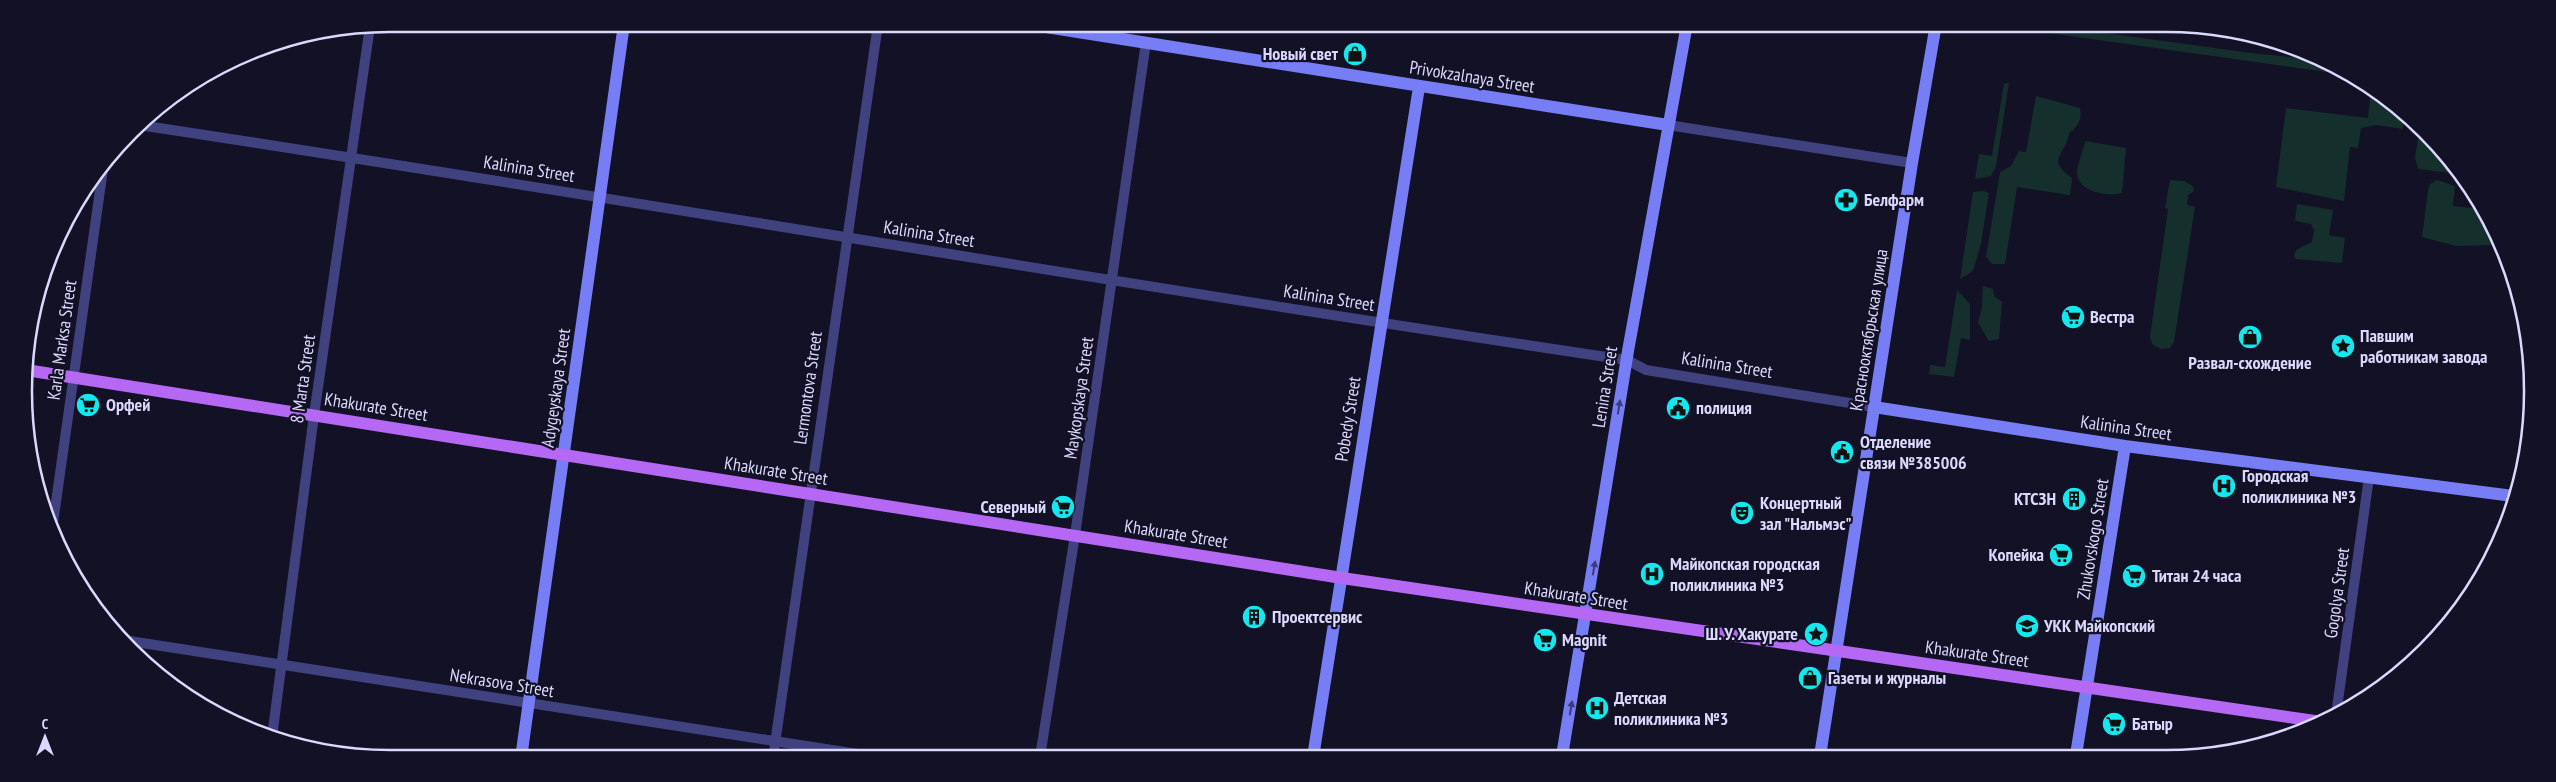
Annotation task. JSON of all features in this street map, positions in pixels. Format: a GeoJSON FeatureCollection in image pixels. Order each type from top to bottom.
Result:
{"type":"FeatureCollection","features":[{"type":"Feature","properties":{"kind":"main road","name":"Khakurate Street"},"geometry":{"type":"LineString","coordinates":[[33,371],[809,495],[1587,616],[2307,720]]}},
{"type":"Feature","properties":{"kind":"street","name":"Adygeyskaya Street"},"geometry":{"type":"LineString","coordinates":[[522,750],[623,32]]}},
{"type":"Feature","properties":{"kind":"street","name":"Lermontova Street"},"geometry":{"type":"LineString","coordinates":[[774,750],[809,495],[877,32]]}},
{"type":"Feature","properties":{"kind":"street","name":"Privokzalnaya Street"},"geometry":{"type":"LineString","coordinates":[[1080,32],[1419,87],[1912,163]]}},
{"type":"Feature","properties":{"kind":"street","name":"Lenina Street"},"geometry":{"type":"LineString","coordinates":[[1563,750],[1587,616],[1627,360],[1685,32]]}},
{"type":"Feature","properties":{"kind":"street","name":"Краснооктябрьская улица"},"geometry":{"type":"LineString","coordinates":[[1821,750],[1934,32]]}},
{"type":"Feature","properties":{"kind":"street","name":"8 Marta Street"},"geometry":{"type":"LineString","coordinates":[[273,729],[314,415],[369,33]]}},
{"type":"Feature","properties":{"kind":"street","name":"Maykopskaya Street"},"geometry":{"type":"LineString","coordinates":[[1041,750],[1075,535],[1146,42]]}},
{"type":"Feature","properties":{"kind":"street","name":"Pobedy Street"},"geometry":{"type":"LineString","coordinates":[[1314,750],[1419,87]]}},
{"type":"Feature","properties":{"kind":"street","name":"Kalinina Street"},"geometry":{"type":"LineString","coordinates":[[149,127],[1381,324],[1627,360],[1646,370],[1874,407],[2125,446],[2507,495]]}},
{"type":"Feature","properties":{"kind":"street","name":"Karla Marksa Street"},"geometry":{"type":"LineString","coordinates":[[54,513],[101,181]]}},
{"type":"Feature","properties":{"kind":"street","name":"Zhukovskogo Street"},"geometry":{"type":"LineString","coordinates":[[2077,750],[2125,446]]}},
{"type":"Feature","properties":{"kind":"street","name":"Gogolya Street"},"geometry":{"type":"LineString","coordinates":[[2337,705],[2369,477]]}},
{"type":"Feature","properties":{"kind":"street","name":"Nekrasova Street"},"geometry":{"type":"LineString","coordinates":[[136,642],[830,750]]}},
{"type":"Feature","properties":{"kind":"green space"},"geometry":{"type":"Polygon","coordinates":[[[2040,32],[2098,32],[2295,57],[2330,72],[2040,32]]]}},
{"type":"Feature","properties":{"kind":"green space"},"geometry":{"type":"Polygon","coordinates":[[[2198,34],[2235,39],[2228,39],[2198,34]]]}},
{"type":"Feature","properties":{"kind":"green space"},"geometry":{"type":"Polygon","coordinates":[[[2009,83],[1996,166],[1991,176],[1975,179],[1979,154],[1992,156],[2004,84],[2009,83]]]}},
{"type":"Feature","properties":{"kind":"green space"},"geometry":{"type":"Polygon","coordinates":[[[2036,96],[2080,108],[2080,120],[2077,126],[2069,133],[2058,161],[2059,166],[2072,178],[2070,195],[2017,187],[2005,264],[1992,264],[1986,257],[2000,172],[2011,166],[2019,151],[2026,152],[2036,96]]]}},
{"type":"Feature","properties":{"kind":"green space"},"geometry":{"type":"Polygon","coordinates":[[[2370,97],[2401,121],[2404,124],[2403,129],[2376,125],[2361,128],[2358,148],[2350,147],[2344,201],[2276,187],[2286,108],[2368,118],[2370,97]]]}},
{"type":"Feature","properties":{"kind":"green space"},"geometry":{"type":"Polygon","coordinates":[[[2418,138],[2449,173],[2418,169],[2415,157],[2418,138]]]}},
{"type":"Feature","properties":{"kind":"green space"},"geometry":{"type":"Polygon","coordinates":[[[2085,141],[2126,148],[2122,193],[2094,192],[2078,179],[2078,165],[2085,141]]]}},
{"type":"Feature","properties":{"kind":"green space"},"geometry":{"type":"Polygon","coordinates":[[[2170,180],[2184,181],[2193,186],[2194,191],[2188,195],[2187,205],[2195,207],[2174,342],[2170,348],[2161,349],[2152,344],[2150,337],[2168,209],[2165,208],[2170,180]]]}},
{"type":"Feature","properties":{"kind":"green space"},"geometry":{"type":"Polygon","coordinates":[[[2437,180],[2455,186],[2453,206],[2473,208],[2492,245],[2456,246],[2422,237],[2430,184],[2437,180]]]}},
{"type":"Feature","properties":{"kind":"green space"},"geometry":{"type":"Polygon","coordinates":[[[1983,191],[1989,193],[1981,244],[1973,271],[1960,279],[1973,192],[1983,191]]]}},
{"type":"Feature","properties":{"kind":"green space"},"geometry":{"type":"Polygon","coordinates":[[[2297,204],[2333,210],[2329,235],[2345,238],[2342,263],[2296,259],[2294,256],[2296,250],[2312,242],[2314,230],[2311,224],[2295,221],[2297,204]]]}},
{"type":"Feature","properties":{"kind":"green space"},"geometry":{"type":"Polygon","coordinates":[[[1983,286],[1993,289],[1994,296],[2002,302],[1999,339],[1989,341],[1978,323],[1982,307],[1983,286]]]}},
{"type":"Feature","properties":{"kind":"green space"},"geometry":{"type":"Polygon","coordinates":[[[1957,290],[1970,304],[1970,340],[1961,338],[1954,377],[1929,374],[1930,365],[1945,367],[1957,290]]]}},
{"type":"Feature","properties":{"kind":"place","name":"Новый свет"},"geometry":{"type":"Point","coordinates":[1355,54]}},
{"type":"Feature","properties":{"kind":"place","name":"Белфарм"},"geometry":{"type":"Point","coordinates":[1846,200]}},
{"type":"Feature","properties":{"kind":"place","name":"Вестра"},"geometry":{"type":"Point","coordinates":[2073,317]}},
{"type":"Feature","properties":{"kind":"place","name":"Развал-схождение"},"geometry":{"type":"Point","coordinates":[2250,337]}},
{"type":"Feature","properties":{"kind":"place","name":"Павшим работникам завода"},"geometry":{"type":"Point","coordinates":[2343,346]}},
{"type":"Feature","properties":{"kind":"place","name":"Орфей"},"geometry":{"type":"Point","coordinates":[88,405]}},
{"type":"Feature","properties":{"kind":"place","name":"полиция"},"geometry":{"type":"Point","coordinates":[1678,408]}},
{"type":"Feature","properties":{"kind":"place","name":"Отделение связи №385006"},"geometry":{"type":"Point","coordinates":[1842,452]}},
{"type":"Feature","properties":{"kind":"place","name":"Городская поликлиника №3"},"geometry":{"type":"Point","coordinates":[2224,486]}},
{"type":"Feature","properties":{"kind":"place","name":"КТСЗН"},"geometry":{"type":"Point","coordinates":[2074,499]}},
{"type":"Feature","properties":{"kind":"place","name":"Северный"},"geometry":{"type":"Point","coordinates":[1063,507]}},
{"type":"Feature","properties":{"kind":"place","name":"Концертный зал \"Нальмэс\""},"geometry":{"type":"Point","coordinates":[1742,513]}},
{"type":"Feature","properties":{"kind":"place","name":"Копейка"},"geometry":{"type":"Point","coordinates":[2061,555]}},
{"type":"Feature","properties":{"kind":"place","name":"Майкопская городская поликлиника №3"},"geometry":{"type":"Point","coordinates":[1652,574]}},
{"type":"Feature","properties":{"kind":"place","name":"Титан 24 часа"},"geometry":{"type":"Point","coordinates":[2134,576]}},
{"type":"Feature","properties":{"kind":"place","name":"Проектсервис"},"geometry":{"type":"Point","coordinates":[1254,617]}},
{"type":"Feature","properties":{"kind":"place","name":"УКК Майкопский"},"geometry":{"type":"Point","coordinates":[2027,626]}},
{"type":"Feature","properties":{"kind":"place","name":"Ш. У. Хакурате"},"geometry":{"type":"Point","coordinates":[1816,634]}},
{"type":"Feature","properties":{"kind":"place","name":"Magnit"},"geometry":{"type":"Point","coordinates":[1545,640]}},
{"type":"Feature","properties":{"kind":"place","name":"Газеты и журналы"},"geometry":{"type":"Point","coordinates":[1810,678]}},
{"type":"Feature","properties":{"kind":"place","name":"Детская поликлиника №3"},"geometry":{"type":"Point","coordinates":[1597,708]}},
{"type":"Feature","properties":{"kind":"place","name":"Батыр"},"geometry":{"type":"Point","coordinates":[2114,724]}}]}
